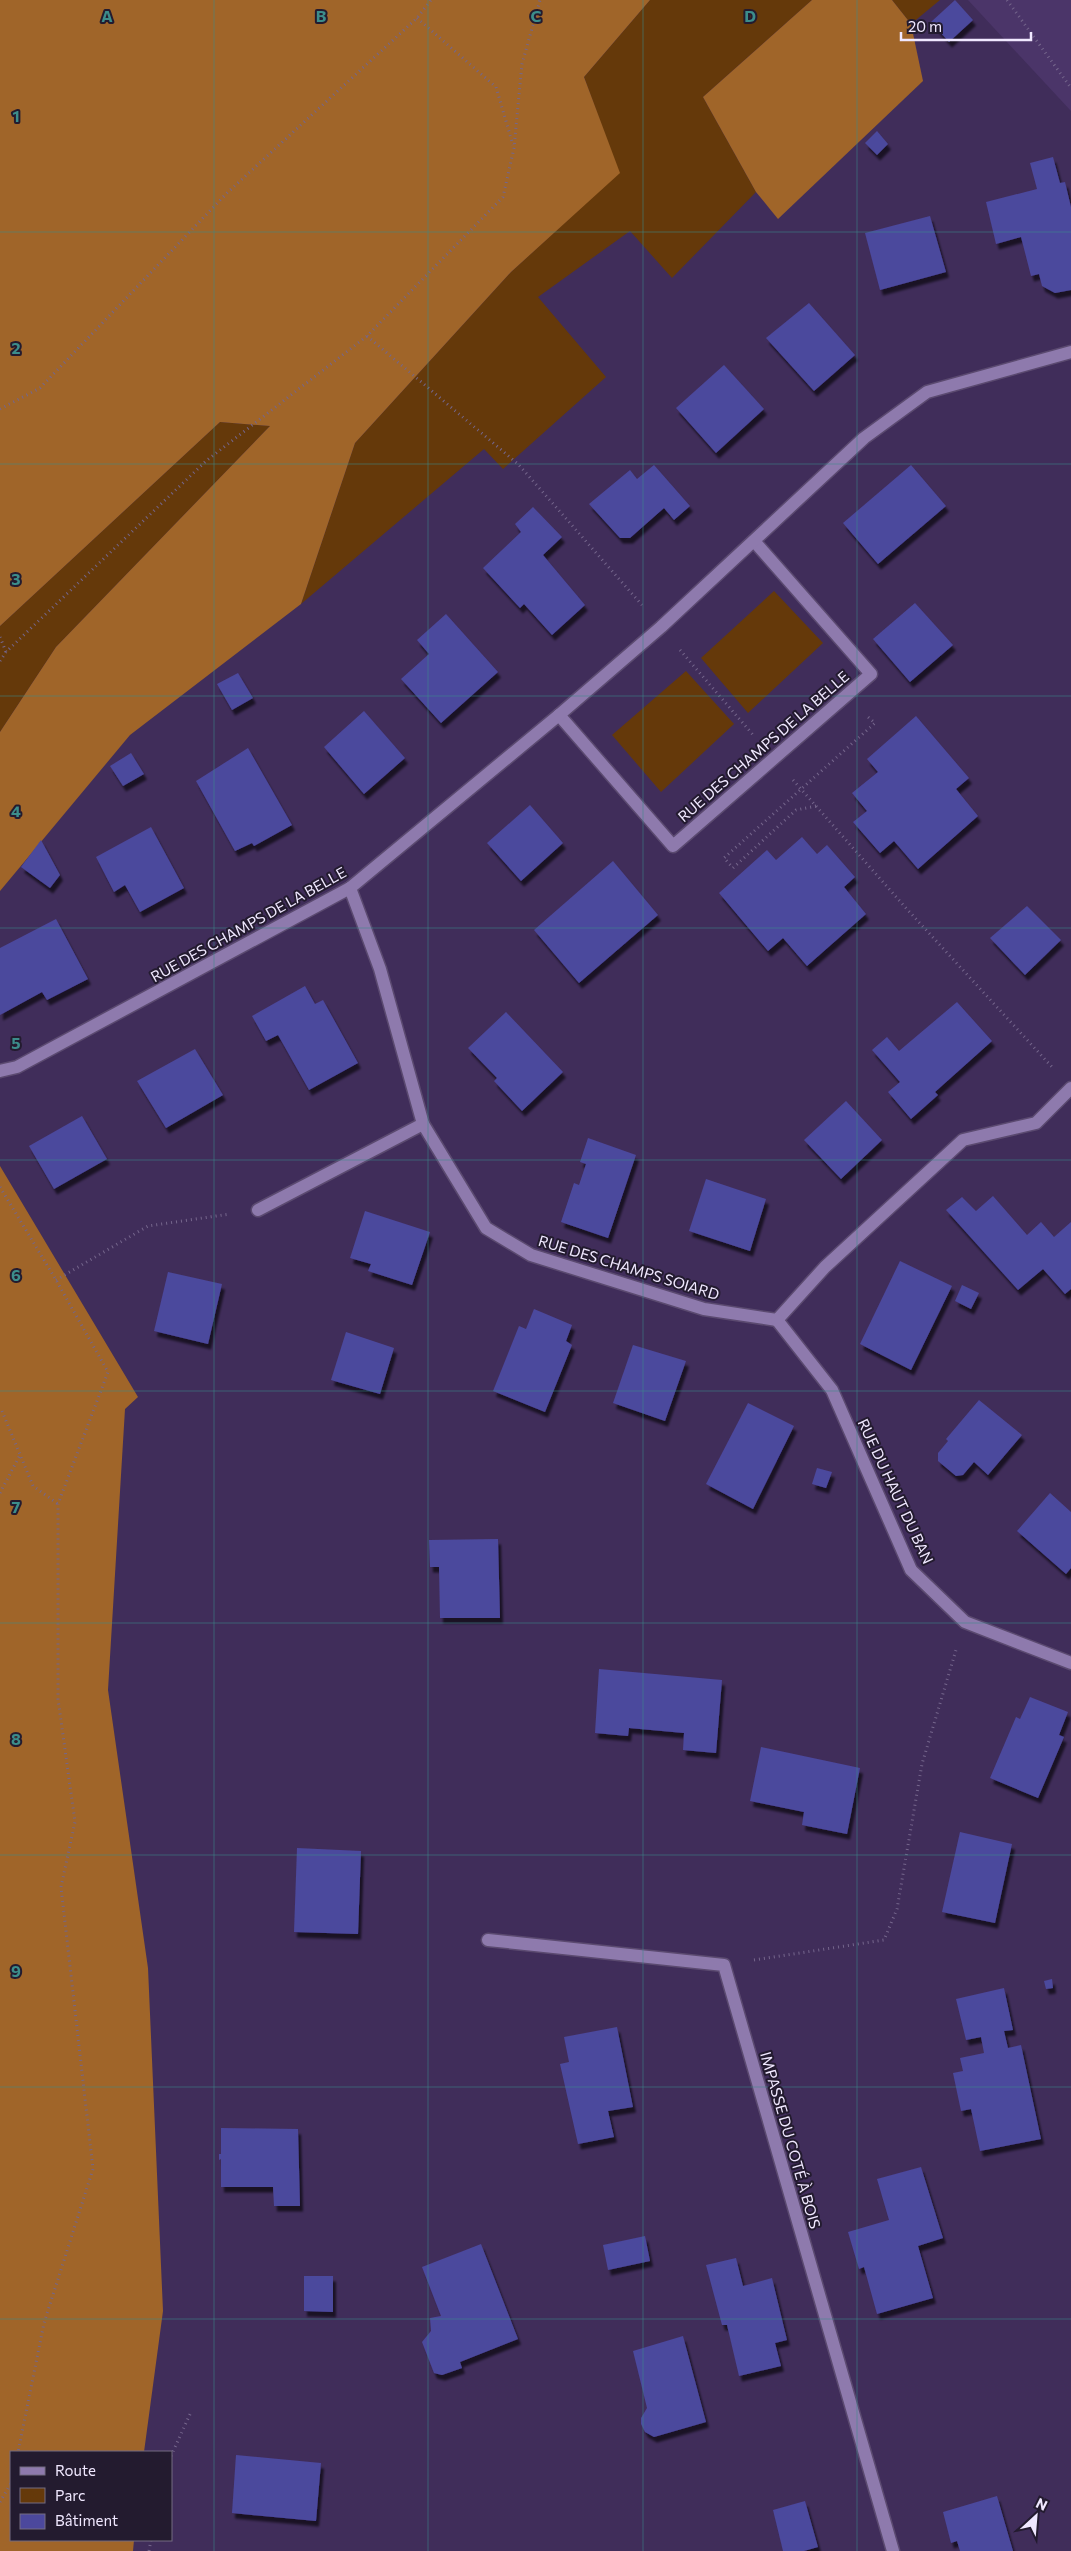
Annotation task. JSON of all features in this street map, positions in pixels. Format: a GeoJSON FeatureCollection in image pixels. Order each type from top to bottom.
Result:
{"type":"FeatureCollection","features":[{"type":"Feature","properties":{"kind":"street","name":"RUE DES CHAMPS DE LA BELLE"},"geometry":{"type":"LineString","coordinates":[[0,1071],[17,1067],[350,888],[559,715],[661,627],[864,438],[927,392],[1071,352]]}},
{"type":"Feature","properties":{"kind":"street","name":"RUE DES CHAMPS DE LA BELLE"},"geometry":{"type":"LineString","coordinates":[[559,715],[674,846],[871,674],[754,541]]}},
{"type":"Feature","properties":{"kind":"street","name":"RUE DES CHAMPS SOIARD"},"geometry":{"type":"LineString","coordinates":[[350,888],[380,969],[423,1124],[486,1228],[531,1256],[704,1309],[778,1320]]}},
{"type":"Feature","properties":{"kind":"street"},"geometry":{"type":"LineString","coordinates":[[778,1320],[825,1267],[963,1140],[1036,1123],[1071,1088]]}},
{"type":"Feature","properties":{"kind":"street"},"geometry":{"type":"LineString","coordinates":[[258,1210],[423,1124]]}},
{"type":"Feature","properties":{"kind":"street","name":"RUE DU HAUT DU BAN"},"geometry":{"type":"LineString","coordinates":[[778,1320],[832,1390],[911,1570],[965,1622],[1071,1663]]}},
{"type":"Feature","properties":{"kind":"street"},"geometry":{"type":"LineString","coordinates":[[488,1940],[724,1965]]}},
{"type":"Feature","properties":{"kind":"street","name":"IMPASSE DU COTÉ À BOIS"},"geometry":{"type":"LineString","coordinates":[[724,1965],[893,2551]]}},
{"type":"Feature","properties":{"kind":"path"},"geometry":{"type":"LineString","coordinates":[[0,409],[40,388],[227,193],[417,18],[430,0]]}},
{"type":"Feature","properties":{"kind":"path"},"geometry":{"type":"LineString","coordinates":[[0,661],[6,652],[206,461],[367,336],[503,197],[514,148],[522,64],[540,0]]}},
{"type":"Feature","properties":{"kind":"path"},"geometry":{"type":"LineString","coordinates":[[1007,0],[1071,88]]}},
{"type":"Feature","properties":{"kind":"path"},"geometry":{"type":"LineString","coordinates":[[417,18],[496,88],[514,148]]}},
{"type":"Feature","properties":{"kind":"path"},"geometry":{"type":"LineString","coordinates":[[367,336],[518,464]]}},
{"type":"Feature","properties":{"kind":"path"},"geometry":{"type":"LineString","coordinates":[[0,637],[6,652]]}},
{"type":"Feature","properties":{"kind":"path"},"geometry":{"type":"LineString","coordinates":[[829,709],[851,729],[866,714],[875,723],[724,858],[733,868],[796,810],[816,806],[905,907],[1058,1073]]}},
{"type":"Feature","properties":{"kind":"path"},"geometry":{"type":"LineString","coordinates":[[0,1187],[108,1372],[58,1504],[58,1699],[75,1822],[61,1887],[93,2169],[44,2323],[18,2451]]}},
{"type":"Feature","properties":{"kind":"path"},"geometry":{"type":"LineString","coordinates":[[56,1280],[148,1226],[258,1210]]}},
{"type":"Feature","properties":{"kind":"path"},"geometry":{"type":"LineString","coordinates":[[2,1411],[33,1486],[58,1504]]}},
{"type":"Feature","properties":{"kind":"path"},"geometry":{"type":"LineString","coordinates":[[0,1493],[20,1455]]}},
{"type":"Feature","properties":{"kind":"path"},"geometry":{"type":"LineString","coordinates":[[724,1965],[884,1940],[897,1909],[922,1764],[965,1622]]}},
{"type":"Feature","properties":{"kind":"path"},"geometry":{"type":"LineString","coordinates":[[172,2454],[191,2412]]}},
{"type":"Feature","properties":{"kind":"path"},"geometry":{"type":"LineString","coordinates":[[0,2502],[10,2485]]}},
{"type":"Feature","properties":{"kind":"shaded area"},"geometry":{"type":"Polygon","coordinates":[[[0,0],[650,0],[584,77],[620,173],[511,272],[355,443],[301,604],[130,735],[0,891],[0,732],[56,647],[270,426],[220,422],[0,626],[0,0]]]}},
{"type":"Feature","properties":{"kind":"shaded area"},"geometry":{"type":"Polygon","coordinates":[[[812,0],[892,0],[911,24],[923,81],[778,219],[756,192],[703,97],[812,0]]]}},
{"type":"Feature","properties":{"kind":"shaded area"},"geometry":{"type":"Polygon","coordinates":[[[968,0],[1071,0],[1071,111],[968,0]]]}},
{"type":"Feature","properties":{"kind":"shaded area"},"geometry":{"type":"Polygon","coordinates":[[[0,1166],[138,1397],[125,1409],[108,1690],[148,1968],[163,2311],[144,2451],[10,2451],[10,2541],[134,2541],[133,2551],[0,2551],[0,1166]]]}},
{"type":"Feature","properties":{"kind":"green space"},"geometry":{"type":"Polygon","coordinates":[[[650,0],[812,0],[703,97],[756,192],[672,278],[630,231],[538,297],[606,377],[503,469],[484,449],[301,604],[355,443],[511,272],[619,173],[584,77],[650,0]]]}},
{"type":"Feature","properties":{"kind":"green space"},"geometry":{"type":"Polygon","coordinates":[[[892,0],[940,0],[911,24],[892,0]]]}},
{"type":"Feature","properties":{"kind":"green space"},"geometry":{"type":"Polygon","coordinates":[[[220,422],[270,426],[56,647],[0,732],[0,626],[220,422]]]}},
{"type":"Feature","properties":{"kind":"green space"},"geometry":{"type":"Polygon","coordinates":[[[774,591],[823,643],[748,713],[701,658],[774,591]]]}},
{"type":"Feature","properties":{"kind":"green space"},"geometry":{"type":"Polygon","coordinates":[[[686,671],[734,724],[661,792],[612,735],[686,671]]]}},
{"type":"Feature","properties":{"kind":"building"},"geometry":{"type":"Polygon","coordinates":[[[955,0],[973,20],[949,42],[931,22],[955,0]]]}},
{"type":"Feature","properties":{"kind":"building"},"geometry":{"type":"Polygon","coordinates":[[[877,131],[888,144],[877,155],[865,143],[877,131]]]}},
{"type":"Feature","properties":{"kind":"building"},"geometry":{"type":"Polygon","coordinates":[[[1053,157],[1060,183],[1065,182],[1071,207],[1071,290],[1055,293],[1042,286],[1039,274],[1031,276],[1021,237],[996,244],[986,202],[1037,189],[1030,163],[1053,157]]]}},
{"type":"Feature","properties":{"kind":"building"},"geometry":{"type":"Polygon","coordinates":[[[930,216],[946,272],[880,290],[865,233],[930,216]]]}},
{"type":"Feature","properties":{"kind":"building"},"geometry":{"type":"Polygon","coordinates":[[[809,303],[855,355],[814,391],[766,338],[809,303]]]}},
{"type":"Feature","properties":{"kind":"building"},"geometry":{"type":"Polygon","coordinates":[[[724,365],[764,409],[716,453],[676,408],[724,365]]]}},
{"type":"Feature","properties":{"kind":"building"},"geometry":{"type":"Polygon","coordinates":[[[654,465],[690,506],[674,520],[664,508],[630,538],[620,538],[589,504],[630,470],[637,479],[654,465]]]}},
{"type":"Feature","properties":{"kind":"building"},"geometry":{"type":"Polygon","coordinates":[[[911,465],[946,506],[878,564],[843,523],[911,465]]]}},
{"type":"Feature","properties":{"kind":"building"},"geometry":{"type":"Polygon","coordinates":[[[533,507],[562,537],[543,555],[585,605],[552,635],[524,604],[520,608],[483,568],[521,532],[515,524],[533,507]]]}},
{"type":"Feature","properties":{"kind":"building"},"geometry":{"type":"Polygon","coordinates":[[[915,603],[953,645],[910,682],[873,639],[915,603]]]}},
{"type":"Feature","properties":{"kind":"building"},"geometry":{"type":"Polygon","coordinates":[[[446,614],[498,672],[441,723],[401,679],[429,654],[417,640],[446,614]]]}},
{"type":"Feature","properties":{"kind":"building"},"geometry":{"type":"Polygon","coordinates":[[[238,673],[253,698],[232,710],[217,684],[238,673]]]}},
{"type":"Feature","properties":{"kind":"building"},"geometry":{"type":"Polygon","coordinates":[[[364,711],[405,758],[364,794],[324,747],[364,711]]]}},
{"type":"Feature","properties":{"kind":"building"},"geometry":{"type":"Polygon","coordinates":[[[916,716],[969,778],[956,789],[978,816],[918,869],[894,841],[880,853],[853,822],[867,811],[852,793],[878,772],[867,759],[916,716]]]}},
{"type":"Feature","properties":{"kind":"building"},"geometry":{"type":"Polygon","coordinates":[[[248,748],[292,825],[254,846],[252,843],[235,851],[196,781],[248,748]]]}},
{"type":"Feature","properties":{"kind":"building"},"geometry":{"type":"Polygon","coordinates":[[[131,753],[144,774],[123,786],[110,766],[131,753]]]}},
{"type":"Feature","properties":{"kind":"building"},"geometry":{"type":"Polygon","coordinates":[[[530,805],[563,843],[521,881],[487,843],[530,805]]]}},
{"type":"Feature","properties":{"kind":"building"},"geometry":{"type":"Polygon","coordinates":[[[151,827],[184,888],[140,912],[125,885],[114,892],[96,857],[151,827]]]}},
{"type":"Feature","properties":{"kind":"building"},"geometry":{"type":"Polygon","coordinates":[[[802,837],[817,854],[827,845],[855,877],[844,887],[866,914],[807,966],[783,938],[768,951],[719,893],[767,850],[776,860],[802,837]]]}},
{"type":"Feature","properties":{"kind":"building"},"geometry":{"type":"Polygon","coordinates":[[[41,840],[60,875],[50,888],[21,867],[41,840]]]}},
{"type":"Feature","properties":{"kind":"building"},"geometry":{"type":"Polygon","coordinates":[[[613,861],[658,915],[579,983],[534,930],[613,861]]]}},
{"type":"Feature","properties":{"kind":"building"},"geometry":{"type":"Polygon","coordinates":[[[1027,906],[1061,940],[1025,975],[990,938],[1027,906]]]}},
{"type":"Feature","properties":{"kind":"building"},"geometry":{"type":"Polygon","coordinates":[[[56,919],[88,979],[47,1000],[42,992],[0,1015],[0,948],[56,919]]]}},
{"type":"Feature","properties":{"kind":"building"},"geometry":{"type":"Polygon","coordinates":[[[305,986],[315,1004],[323,1000],[358,1063],[309,1090],[278,1035],[266,1041],[252,1016],[305,986]]]}},
{"type":"Feature","properties":{"kind":"building"},"geometry":{"type":"Polygon","coordinates":[[[957,1002],[992,1041],[935,1092],[938,1095],[911,1119],[888,1092],[900,1082],[872,1050],[887,1037],[899,1051],[957,1002]]]}},
{"type":"Feature","properties":{"kind":"building"},"geometry":{"type":"Polygon","coordinates":[[[506,1012],[563,1072],[522,1111],[494,1081],[497,1078],[468,1048],[506,1012]]]}},
{"type":"Feature","properties":{"kind":"building"},"geometry":{"type":"Polygon","coordinates":[[[195,1049],[223,1095],[166,1128],[137,1081],[195,1049]]]}},
{"type":"Feature","properties":{"kind":"building"},"geometry":{"type":"Polygon","coordinates":[[[846,1101],[882,1140],[841,1179],[804,1140],[846,1101]]]}},
{"type":"Feature","properties":{"kind":"building"},"geometry":{"type":"Polygon","coordinates":[[[82,1116],[107,1159],[54,1189],[29,1146],[82,1116]]]}},
{"type":"Feature","properties":{"kind":"building"},"geometry":{"type":"Polygon","coordinates":[[[588,1138],[636,1155],[608,1238],[561,1222],[574,1183],[579,1185],[586,1164],[580,1162],[588,1138]]]}},
{"type":"Feature","properties":{"kind":"building"},"geometry":{"type":"Polygon","coordinates":[[[706,1179],[766,1199],[750,1251],[689,1231],[706,1179]]]}},
{"type":"Feature","properties":{"kind":"building"},"geometry":{"type":"Polygon","coordinates":[[[993,1196],[1027,1235],[1041,1222],[1054,1237],[1071,1222],[1071,1289],[1065,1294],[1043,1269],[1018,1290],[946,1210],[962,1197],[976,1211],[993,1196]]]}},
{"type":"Feature","properties":{"kind":"building"},"geometry":{"type":"Polygon","coordinates":[[[365,1211],[430,1232],[412,1285],[368,1271],[371,1264],[350,1258],[365,1211]]]}},
{"type":"Feature","properties":{"kind":"building"},"geometry":{"type":"Polygon","coordinates":[[[900,1261],[952,1286],[911,1370],[860,1344],[900,1261]]]}},
{"type":"Feature","properties":{"kind":"building"},"geometry":{"type":"Polygon","coordinates":[[[168,1272],[222,1284],[208,1344],[154,1331],[168,1272]]]}},
{"type":"Feature","properties":{"kind":"building"},"geometry":{"type":"Polygon","coordinates":[[[962,1285],[979,1293],[971,1309],[955,1301],[962,1285]]]}},
{"type":"Feature","properties":{"kind":"building"},"geometry":{"type":"Polygon","coordinates":[[[534,1309],[572,1325],[566,1341],[572,1345],[545,1412],[493,1391],[519,1326],[526,1329],[534,1309]]]}},
{"type":"Feature","properties":{"kind":"building"},"geometry":{"type":"Polygon","coordinates":[[[346,1332],[394,1348],[380,1394],[331,1380],[346,1332]]]}},
{"type":"Feature","properties":{"kind":"building"},"geometry":{"type":"Polygon","coordinates":[[[633,1345],[686,1361],[665,1421],[613,1403],[633,1345]]]}},
{"type":"Feature","properties":{"kind":"building"},"geometry":{"type":"Polygon","coordinates":[[[979,1400],[1022,1435],[988,1475],[974,1462],[963,1475],[956,1476],[938,1461],[938,1453],[948,1441],[946,1439],[979,1400]]]}},
{"type":"Feature","properties":{"kind":"building"},"geometry":{"type":"Polygon","coordinates":[[[748,1403],[794,1426],[753,1509],[706,1484],[748,1403]]]}},
{"type":"Feature","properties":{"kind":"building"},"geometry":{"type":"Polygon","coordinates":[[[817,1468],[832,1472],[826,1488],[812,1484],[817,1468]]]}},
{"type":"Feature","properties":{"kind":"building"},"geometry":{"type":"Polygon","coordinates":[[[1050,1493],[1071,1512],[1071,1568],[1066,1574],[1017,1531],[1050,1493]]]}},
{"type":"Feature","properties":{"kind":"building"},"geometry":{"type":"Polygon","coordinates":[[[498,1539],[500,1618],[440,1618],[439,1567],[430,1567],[429,1540],[498,1539]]]}},
{"type":"Feature","properties":{"kind":"building"},"geometry":{"type":"Polygon","coordinates":[[[599,1669],[722,1680],[716,1753],[683,1750],[684,1733],[629,1728],[628,1736],[595,1733],[599,1669]]]}},
{"type":"Feature","properties":{"kind":"building"},"geometry":{"type":"Polygon","coordinates":[[[1030,1697],[1068,1712],[1059,1735],[1064,1737],[1038,1798],[990,1778],[1016,1717],[1020,1719],[1030,1697]]]}},
{"type":"Feature","properties":{"kind":"building"},"geometry":{"type":"Polygon","coordinates":[[[761,1747],[860,1768],[847,1834],[802,1825],[804,1812],[750,1801],[761,1747]]]}},
{"type":"Feature","properties":{"kind":"building"},"geometry":{"type":"Polygon","coordinates":[[[960,1832],[1012,1844],[995,1923],[942,1912],[960,1832]]]}},
{"type":"Feature","properties":{"kind":"building"},"geometry":{"type":"Polygon","coordinates":[[[297,1848],[361,1851],[358,1934],[294,1932],[297,1848]]]}},
{"type":"Feature","properties":{"kind":"building"},"geometry":{"type":"Polygon","coordinates":[[[1052,1979],[1053,1988],[1046,1989],[1044,1981],[1052,1979]]]}},
{"type":"Feature","properties":{"kind":"building"},"geometry":{"type":"Polygon","coordinates":[[[1004,1988],[1013,2030],[1004,2031],[1008,2048],[1021,2045],[1041,2139],[980,2151],[971,2109],[961,2111],[953,2073],[963,2071],[960,2058],[984,2053],[981,2037],[966,2040],[956,1999],[1004,1988]]]}},
{"type":"Feature","properties":{"kind":"building"},"geometry":{"type":"Polygon","coordinates":[[[617,2027],[633,2107],[608,2111],[614,2137],[578,2144],[560,2064],[569,2062],[564,2037],[617,2027]]]}},
{"type":"Feature","properties":{"kind":"building"},"geometry":{"type":"Polygon","coordinates":[[[221,2128],[298,2129],[300,2206],[274,2206],[273,2187],[221,2187],[221,2159],[219,2160],[219,2154],[221,2154],[221,2128]]]}},
{"type":"Feature","properties":{"kind":"building"},"geometry":{"type":"Polygon","coordinates":[[[921,2167],[943,2238],[918,2246],[933,2298],[877,2314],[864,2267],[859,2269],[848,2232],[889,2220],[877,2179],[921,2167]]]}},
{"type":"Feature","properties":{"kind":"building"},"geometry":{"type":"Polygon","coordinates":[[[645,2236],[650,2261],[608,2270],[603,2245],[645,2236]]]}},
{"type":"Feature","properties":{"kind":"building"},"geometry":{"type":"Polygon","coordinates":[[[481,2244],[518,2339],[460,2362],[462,2368],[442,2375],[434,2373],[422,2342],[431,2331],[430,2318],[441,2316],[422,2267],[481,2244]]]}},
{"type":"Feature","properties":{"kind":"building"},"geometry":{"type":"Polygon","coordinates":[[[736,2258],[743,2286],[772,2278],[787,2340],[775,2343],[781,2366],[739,2376],[727,2325],[722,2325],[706,2265],[736,2258]]]}},
{"type":"Feature","properties":{"kind":"building"},"geometry":{"type":"Polygon","coordinates":[[[304,2276],[333,2276],[333,2312],[304,2311],[304,2276]]]}},
{"type":"Feature","properties":{"kind":"building"},"geometry":{"type":"Polygon","coordinates":[[[683,2336],[706,2422],[654,2437],[645,2432],[641,2424],[641,2418],[647,2408],[633,2351],[683,2336]]]}},
{"type":"Feature","properties":{"kind":"building"},"geometry":{"type":"Polygon","coordinates":[[[236,2455],[321,2463],[316,2521],[232,2513],[236,2455]]]}},
{"type":"Feature","properties":{"kind":"building"},"geometry":{"type":"Polygon","coordinates":[[[997,2496],[1013,2551],[960,2551],[957,2541],[951,2543],[943,2512],[997,2496]]]}},
{"type":"Feature","properties":{"kind":"building"},"geometry":{"type":"Polygon","coordinates":[[[805,2501],[818,2547],[804,2551],[783,2551],[773,2510],[805,2501]]]}}]}
